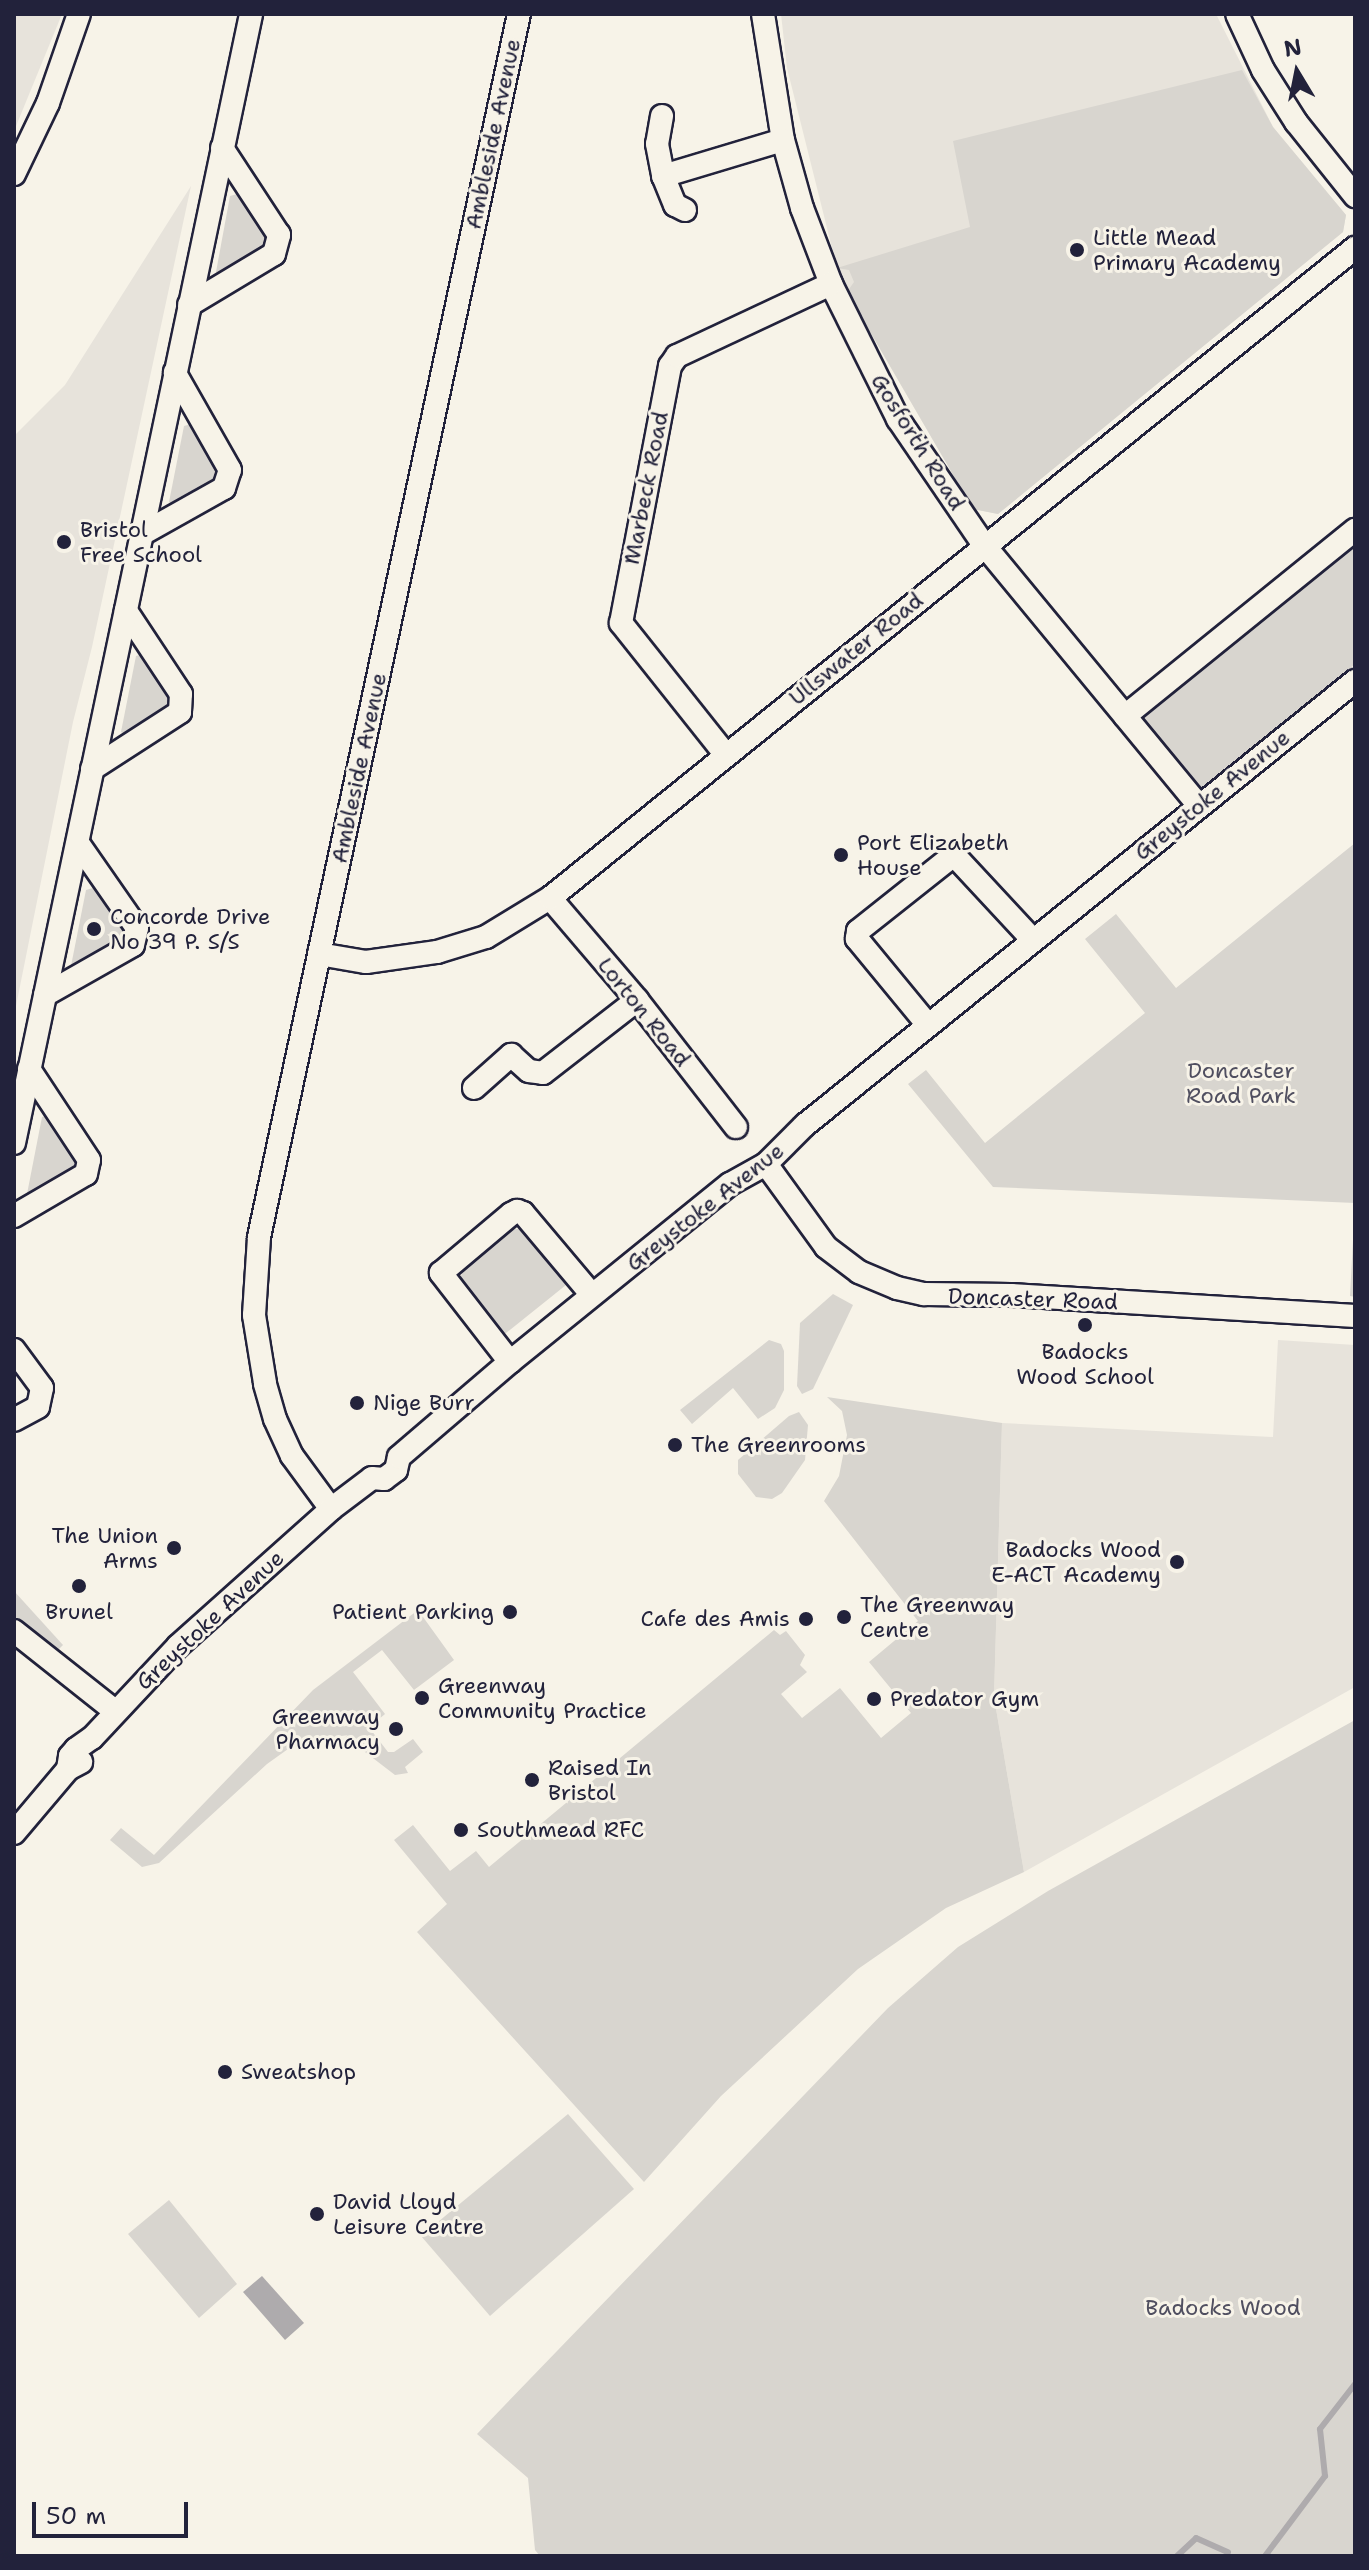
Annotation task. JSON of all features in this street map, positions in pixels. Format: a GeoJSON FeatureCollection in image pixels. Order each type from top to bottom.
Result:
{"type":"FeatureCollection","features":[{"type":"Feature","properties":{"kind":"street"},"geometry":{"type":"LineString","coordinates":[[14,174],[48,103],[79,14]]}},
{"type":"Feature","properties":{"kind":"street"},"geometry":{"type":"LineString","coordinates":[[14,1143],[251,14]]}},
{"type":"Feature","properties":{"kind":"street","name":"Ambleside Avenue"},"geometry":{"type":"LineString","coordinates":[[331,1509],[292,1456],[275,1419],[254,1315],[259,1237],[519,14]]}},
{"type":"Feature","properties":{"kind":"street","name":"Gosforth Road"},"geometry":{"type":"LineString","coordinates":[[763,14],[783,140],[802,208],[831,284],[898,419],[984,545],[1199,806]]}},
{"type":"Feature","properties":{"kind":"street"},"geometry":{"type":"LineString","coordinates":[[1237,14],[1263,70],[1296,122],[1355,196]]}},
{"type":"Feature","properties":{"kind":"street"},"geometry":{"type":"LineString","coordinates":[[662,116],[657,144],[663,176],[675,205],[685,210]]}},
{"type":"Feature","properties":{"kind":"street"},"geometry":{"type":"LineString","coordinates":[[663,176],[783,140]]}},
{"type":"Feature","properties":{"kind":"street"},"geometry":{"type":"LineString","coordinates":[[189,305],[274,254],[279,235],[222,148]]}},
{"type":"Feature","properties":{"kind":"street","name":"Ullswater Road"},"geometry":{"type":"LineString","coordinates":[[319,954],[366,962],[437,952],[486,937],[550,898],[1355,248]]}},
{"type":"Feature","properties":{"kind":"street","name":"Marbeck Road"},"geometry":{"type":"LineString","coordinates":[[726,755],[621,623],[670,366],[677,356],[831,284]]}},
{"type":"Feature","properties":{"kind":"street"},"geometry":{"type":"LineString","coordinates":[[142,534],[224,488],[230,470],[175,373]]}},
{"type":"Feature","properties":{"kind":"street"},"geometry":{"type":"LineString","coordinates":[[1125,716],[1355,530]]}},
{"type":"Feature","properties":{"kind":"street"},"geometry":{"type":"LineString","coordinates":[[92,769],[180,712],[181,694],[126,611]]}},
{"type":"Feature","properties":{"kind":"street","name":"Greystoke Avenue"},"geometry":{"type":"LineString","coordinates":[[14,1833],[68,1769],[79,1765],[91,1751],[92,1738],[115,1711],[246,1582],[372,1478],[372,1466],[387,1455],[399,1457],[510,1362],[730,1184],[766,1164],[805,1125],[1355,681]]}},
{"type":"Feature","properties":{"kind":"street"},"geometry":{"type":"LineString","coordinates":[[45,995],[133,945],[137,928],[78,843]]}},
{"type":"Feature","properties":{"kind":"street"},"geometry":{"type":"LineString","coordinates":[[928,1025],[857,939],[858,931],[954,855],[1033,940]]}},
{"type":"Feature","properties":{"kind":"street","name":"Lorton Road"},"geometry":{"type":"LineString","coordinates":[[550,898],[637,1000],[736,1127]]}},
{"type":"Feature","properties":{"kind":"street"},"geometry":{"type":"LineString","coordinates":[[474,1088],[511,1055],[529,1071],[543,1073],[637,1000]]}},
{"type":"Feature","properties":{"kind":"street"},"geometry":{"type":"LineString","coordinates":[[14,1216],[86,1174],[89,1160],[29,1069]]}},
{"type":"Feature","properties":{"kind":"street","name":"Doncaster Road"},"geometry":{"type":"LineString","coordinates":[[766,1164],[826,1247],[859,1272],[897,1288],[924,1294],[1011,1295],[1355,1316]]}},
{"type":"Feature","properties":{"kind":"street"},"geometry":{"type":"LineString","coordinates":[[510,1362],[441,1273],[478,1241],[517,1211],[592,1295]]}},
{"type":"Feature","properties":{"kind":"street"},"geometry":{"type":"LineString","coordinates":[[14,1350],[42,1388],[38,1407],[14,1420]]}},
{"type":"Feature","properties":{"kind":"street"},"geometry":{"type":"LineString","coordinates":[[14,1631],[115,1711]]}},
{"type":"Feature","properties":{"kind":"shaded area"},"geometry":{"type":"Polygon","coordinates":[[[14,14],[62,14],[14,131],[14,14]]]}},
{"type":"Feature","properties":{"kind":"shaded area","name":"Little Mead Primary Academy"},"geometry":{"type":"Polygon","coordinates":[[[781,14],[1216,14],[1273,127],[1346,215],[1343,232],[998,514],[973,509],[847,292],[837,268],[787,68],[781,14]]]}},
{"type":"Feature","properties":{"kind":"shaded area","name":"Bristol Free School"},"geometry":{"type":"Polygon","coordinates":[[[191,186],[92,647],[73,722],[14,1016],[14,436],[65,385],[191,186]]]}},
{"type":"Feature","properties":{"kind":"shaded area","name":"Badocks Wood E-ACT Academy"},"geometry":{"type":"Polygon","coordinates":[[[1278,1340],[1355,1345],[1355,1687],[1024,1872],[994,1697],[1002,1423],[1273,1437],[1278,1340]]]}},
{"type":"Feature","properties":{"kind":"shaded area"},"geometry":{"type":"Polygon","coordinates":[[[262,2276],[304,2323],[285,2340],[243,2292],[262,2276]]]}},
{"type":"Feature","properties":{"kind":"green space","name":"Little Mead Primary Academy"},"geometry":{"type":"Polygon","coordinates":[[[1242,70],[1273,127],[1346,215],[1343,232],[998,514],[973,509],[847,292],[854,282],[849,270],[837,268],[970,227],[953,141],[1242,70]]]}},
{"type":"Feature","properties":{"kind":"green space"},"geometry":{"type":"Polygon","coordinates":[[[237,194],[269,238],[268,242],[220,275],[216,272],[230,196],[237,194]]]}},
{"type":"Feature","properties":{"kind":"green space"},"geometry":{"type":"Polygon","coordinates":[[[191,424],[223,468],[222,472],[174,506],[169,502],[184,426],[191,424]]]}},
{"type":"Feature","properties":{"kind":"green space"},"geometry":{"type":"Polygon","coordinates":[[[1355,546],[1355,664],[1196,793],[1138,722],[1355,546]]]}},
{"type":"Feature","properties":{"kind":"green space"},"geometry":{"type":"Polygon","coordinates":[[[143,654],[173,702],[126,735],[121,732],[136,656],[143,654]]]}},
{"type":"Feature","properties":{"kind":"green space","name":"Doncaster Road Park"},"geometry":{"type":"Polygon","coordinates":[[[1355,843],[1355,1203],[993,1187],[908,1084],[926,1070],[985,1143],[1145,1013],[1085,939],[1116,914],[1176,988],[1355,843]]]}},
{"type":"Feature","properties":{"kind":"green space"},"geometry":{"type":"Polygon","coordinates":[[[93,888],[124,932],[123,936],[76,970],[71,966],[86,890],[93,888]]]}},
{"type":"Feature","properties":{"kind":"green space"},"geometry":{"type":"Polygon","coordinates":[[[49,1115],[80,1164],[32,1197],[27,1194],[42,1117],[49,1115]]]}},
{"type":"Feature","properties":{"kind":"green space"},"geometry":{"type":"Polygon","coordinates":[[[1355,1203],[1355,1297],[1350,1296],[1355,1203]]]}},
{"type":"Feature","properties":{"kind":"green space"},"geometry":{"type":"Polygon","coordinates":[[[522,1228],[571,1281],[501,1337],[461,1282],[461,1276],[464,1268],[510,1230],[522,1228]]]}},
{"type":"Feature","properties":{"kind":"green space"},"geometry":{"type":"Polygon","coordinates":[[[833,1294],[853,1305],[813,1389],[802,1394],[797,1386],[800,1323],[833,1294]]]}},
{"type":"Feature","properties":{"kind":"green space"},"geometry":{"type":"Polygon","coordinates":[[[769,1340],[781,1344],[784,1351],[784,1390],[775,1408],[758,1419],[733,1388],[692,1424],[680,1410],[769,1340]]]}},
{"type":"Feature","properties":{"kind":"green space"},"geometry":{"type":"Polygon","coordinates":[[[827,1397],[1002,1423],[994,1697],[1024,1872],[946,1908],[858,1969],[721,2096],[644,2182],[417,1932],[447,1904],[394,1840],[413,1825],[450,1871],[476,1851],[489,1867],[774,1630],[780,1635],[786,1631],[805,1655],[800,1665],[807,1672],[781,1694],[802,1718],[840,1688],[881,1738],[911,1713],[869,1662],[918,1621],[824,1501],[839,1476],[847,1435],[842,1411],[827,1397]]]}},
{"type":"Feature","properties":{"kind":"green space"},"geometry":{"type":"Polygon","coordinates":[[[799,1412],[808,1425],[805,1460],[782,1493],[772,1499],[756,1497],[738,1474],[738,1460],[789,1416],[799,1412]]]}},
{"type":"Feature","properties":{"kind":"green space"},"geometry":{"type":"Polygon","coordinates":[[[14,1591],[63,1645],[58,1650],[14,1616],[14,1591]]]}},
{"type":"Feature","properties":{"kind":"green space"},"geometry":{"type":"Polygon","coordinates":[[[418,1610],[454,1660],[414,1690],[382,1650],[353,1672],[385,1714],[372,1725],[371,1730],[388,1752],[394,1752],[413,1739],[423,1752],[405,1767],[408,1773],[395,1775],[365,1752],[321,1738],[295,1744],[267,1764],[159,1863],[142,1867],[110,1840],[121,1828],[154,1855],[313,1690],[418,1610]]]}},
{"type":"Feature","properties":{"kind":"green space","name":"Badocks Wood"},"geometry":{"type":"Polygon","coordinates":[[[1355,1720],[1355,2556],[540,2556],[535,2550],[528,2478],[477,2434],[888,2008],[958,1947],[1048,1891],[1355,1720]]]}},
{"type":"Feature","properties":{"kind":"green space"},"geometry":{"type":"Polygon","coordinates":[[[568,2114],[634,2189],[490,2316],[421,2236],[568,2114]]]}},
{"type":"Feature","properties":{"kind":"green space"},"geometry":{"type":"Polygon","coordinates":[[[169,2200],[237,2284],[199,2318],[128,2234],[169,2200]]]}},
{"type":"Feature","properties":{"kind":"waterway"},"geometry":{"type":"LineString","coordinates":[[1265,2556],[1325,2476],[1320,2429],[1355,2384]]}},
{"type":"Feature","properties":{"kind":"waterway"},"geometry":{"type":"LineString","coordinates":[[1177,2556],[1196,2538],[1228,2552]]}},
{"type":"Feature","properties":{"kind":"place","name":"Little Mead Primary Academy"},"geometry":{"type":"Point","coordinates":[1077,250]}},
{"type":"Feature","properties":{"kind":"place","name":"Bristol Free School"},"geometry":{"type":"Point","coordinates":[64,542]}},
{"type":"Feature","properties":{"kind":"place","name":"Port Elizabeth House"},"geometry":{"type":"Point","coordinates":[841,855]}},
{"type":"Feature","properties":{"kind":"place","name":"Concorde Drive No 39 P. S/S"},"geometry":{"type":"Point","coordinates":[94,929]}},
{"type":"Feature","properties":{"kind":"place","name":"Badocks Wood School"},"geometry":{"type":"Point","coordinates":[1085,1325]}},
{"type":"Feature","properties":{"kind":"place","name":"Nige Burr"},"geometry":{"type":"Point","coordinates":[357,1403]}},
{"type":"Feature","properties":{"kind":"place","name":"The Greenrooms"},"geometry":{"type":"Point","coordinates":[675,1445]}},
{"type":"Feature","properties":{"kind":"place","name":"The Union Arms"},"geometry":{"type":"Point","coordinates":[174,1548]}},
{"type":"Feature","properties":{"kind":"place","name":"Badocks Wood E-ACT Academy"},"geometry":{"type":"Point","coordinates":[1177,1562]}},
{"type":"Feature","properties":{"kind":"place","name":"Brunel"},"geometry":{"type":"Point","coordinates":[79,1586]}},
{"type":"Feature","properties":{"kind":"place","name":"Patient Parking"},"geometry":{"type":"Point","coordinates":[510,1612]}},
{"type":"Feature","properties":{"kind":"place","name":"The Greenway Centre"},"geometry":{"type":"Point","coordinates":[844,1617]}},
{"type":"Feature","properties":{"kind":"place","name":"Cafe des Amis"},"geometry":{"type":"Point","coordinates":[806,1619]}},
{"type":"Feature","properties":{"kind":"place","name":"Greenway Community Practice"},"geometry":{"type":"Point","coordinates":[422,1698]}},
{"type":"Feature","properties":{"kind":"place","name":"Predator Gym"},"geometry":{"type":"Point","coordinates":[874,1699]}},
{"type":"Feature","properties":{"kind":"place","name":"Greenway Pharmacy"},"geometry":{"type":"Point","coordinates":[396,1729]}},
{"type":"Feature","properties":{"kind":"place","name":"Raised In Bristol"},"geometry":{"type":"Point","coordinates":[532,1780]}},
{"type":"Feature","properties":{"kind":"place","name":"Southmead RFC"},"geometry":{"type":"Point","coordinates":[461,1830]}},
{"type":"Feature","properties":{"kind":"place","name":"Sweatshop"},"geometry":{"type":"Point","coordinates":[225,2072]}},
{"type":"Feature","properties":{"kind":"place","name":"David Lloyd Leisure Centre"},"geometry":{"type":"Point","coordinates":[317,2214]}}]}
